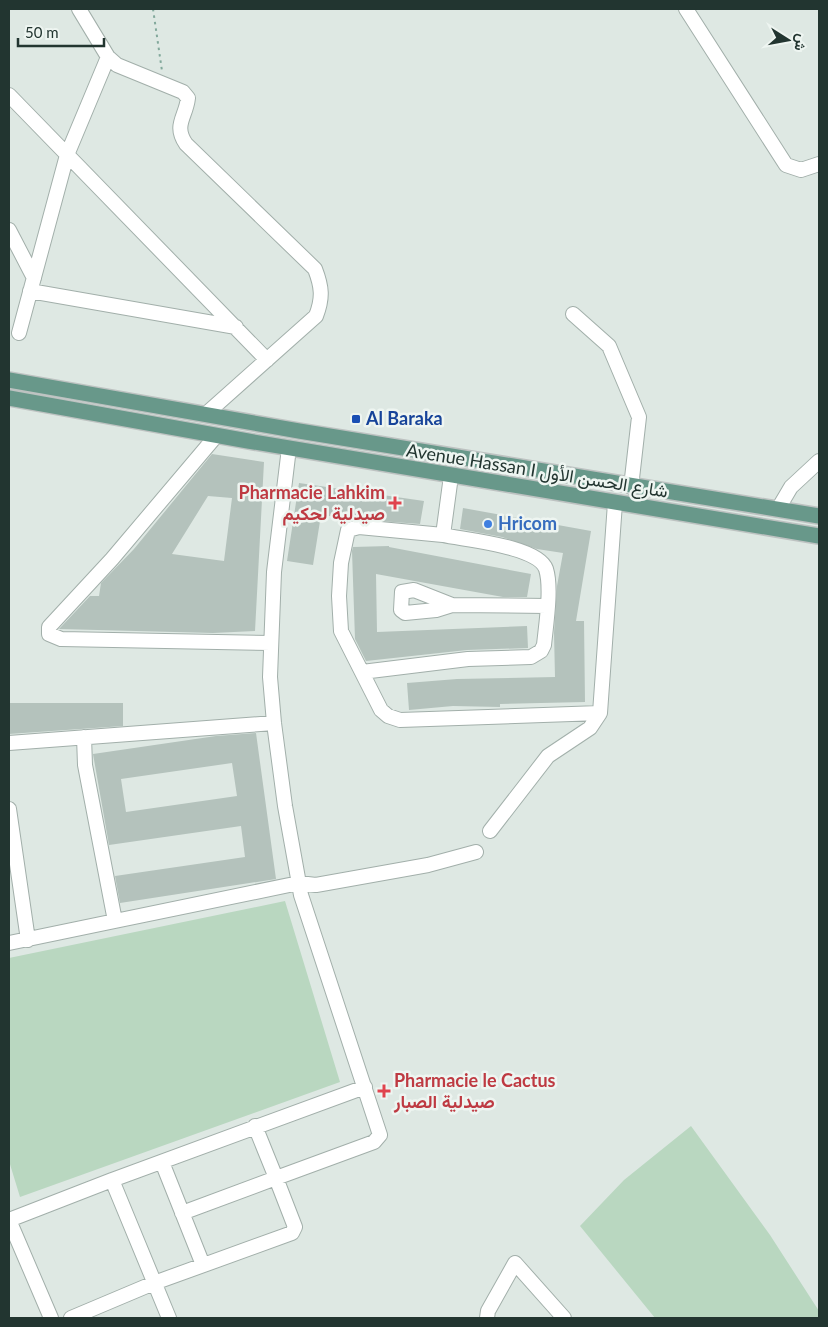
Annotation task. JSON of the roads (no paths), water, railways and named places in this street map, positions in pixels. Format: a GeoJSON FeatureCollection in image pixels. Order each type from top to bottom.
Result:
{"type":"FeatureCollection","features":[{"type":"Feature","properties":{"kind":"main road"},"geometry":{"type":"LineString","coordinates":[[9,380],[819,516]]}},
{"type":"Feature","properties":{"kind":"main road","name":"Avenue Hassan I شارع الحسن الأول"},"geometry":{"type":"LineString","coordinates":[[9,398],[450,476],[819,536]]}},
{"type":"Feature","properties":{"kind":"street"},"geometry":{"type":"LineString","coordinates":[[79,9],[108,57],[117,65],[183,92],[188,98],[179,125],[181,136],[186,144],[315,269],[322,286],[322,302],[316,316],[303,330],[206,414]]}},
{"type":"Feature","properties":{"kind":"street"},"geometry":{"type":"LineString","coordinates":[[686,9],[786,165],[801,170],[819,164]]}},
{"type":"Feature","properties":{"kind":"street"},"geometry":{"type":"LineString","coordinates":[[19,333],[67,155],[108,57]]}},
{"type":"Feature","properties":{"kind":"street"},"geometry":{"type":"LineString","coordinates":[[9,95],[267,360]]}},
{"type":"Feature","properties":{"kind":"street"},"geometry":{"type":"LineString","coordinates":[[9,230],[32,284]]}},
{"type":"Feature","properties":{"kind":"street"},"geometry":{"type":"LineString","coordinates":[[32,284],[236,327]]}},
{"type":"Feature","properties":{"kind":"street"},"geometry":{"type":"LineString","coordinates":[[573,314],[609,346],[639,417],[632,486]]}},
{"type":"Feature","properties":{"kind":"street"},"geometry":{"type":"LineString","coordinates":[[216,436],[112,560],[49,627],[48,634],[60,639],[271,644]]}},
{"type":"Feature","properties":{"kind":"street"},"geometry":{"type":"LineString","coordinates":[[182,1213],[378,1139],[380,1131],[301,895],[285,806],[270,677],[277,527],[289,448]]}},
{"type":"Feature","properties":{"kind":"street"},"geometry":{"type":"LineString","coordinates":[[778,509],[791,487],[819,461]]}},
{"type":"Feature","properties":{"kind":"street"},"geometry":{"type":"LineString","coordinates":[[443,535],[450,476]]}},
{"type":"Feature","properties":{"kind":"street"},"geometry":{"type":"LineString","coordinates":[[490,831],[548,756],[590,728],[600,713],[616,503]]}},
{"type":"Feature","properties":{"kind":"street"},"geometry":{"type":"LineString","coordinates":[[362,672],[468,659],[537,655],[544,645],[548,582],[546,569],[536,557],[520,550],[443,535],[359,527],[348,530],[341,563],[339,596],[341,631],[381,710],[388,716],[400,720],[600,713]]}},
{"type":"Feature","properties":{"kind":"street"},"geometry":{"type":"LineString","coordinates":[[452,605],[546,606]]}},
{"type":"Feature","properties":{"kind":"street"},"geometry":{"type":"LineString","coordinates":[[9,743],[274,723]]}},
{"type":"Feature","properties":{"kind":"street"},"geometry":{"type":"LineString","coordinates":[[84,737],[85,765],[115,921]]}},
{"type":"Feature","properties":{"kind":"street"},"geometry":{"type":"LineString","coordinates":[[9,809],[28,940]]}},
{"type":"Feature","properties":{"kind":"street"},"geometry":{"type":"LineString","coordinates":[[9,943],[299,883],[316,885],[428,865],[476,852]]}},
{"type":"Feature","properties":{"kind":"street"},"geometry":{"type":"LineString","coordinates":[[51,1318],[9,1220],[255,1126],[365,1087]]}},
{"type":"Feature","properties":{"kind":"street"},"geometry":{"type":"LineString","coordinates":[[71,1318],[154,1283],[294,1231],[294,1223],[255,1126]]}},
{"type":"Feature","properties":{"kind":"street"},"geometry":{"type":"LineString","coordinates":[[162,1162],[203,1266]]}},
{"type":"Feature","properties":{"kind":"street"},"geometry":{"type":"LineString","coordinates":[[112,1180],[168,1318]]}},
{"type":"Feature","properties":{"kind":"street"},"geometry":{"type":"LineString","coordinates":[[487,1318],[488,1311],[516,1263],[564,1318]]}},
{"type":"Feature","properties":{"kind":"place","name":"Al Baraka"},"geometry":{"type":"Point","coordinates":[356,419]}},
{"type":"Feature","properties":{"kind":"place","name":"Pharmacie Lahkim صيدلية لحكيم"},"geometry":{"type":"Point","coordinates":[395,503]}},
{"type":"Feature","properties":{"kind":"place","name":"Hricom"},"geometry":{"type":"Point","coordinates":[488,524]}},
{"type":"Feature","properties":{"kind":"place","name":"Pharmacie le Cactus صيدلية الصبار"},"geometry":{"type":"Point","coordinates":[384,1091]}}]}
